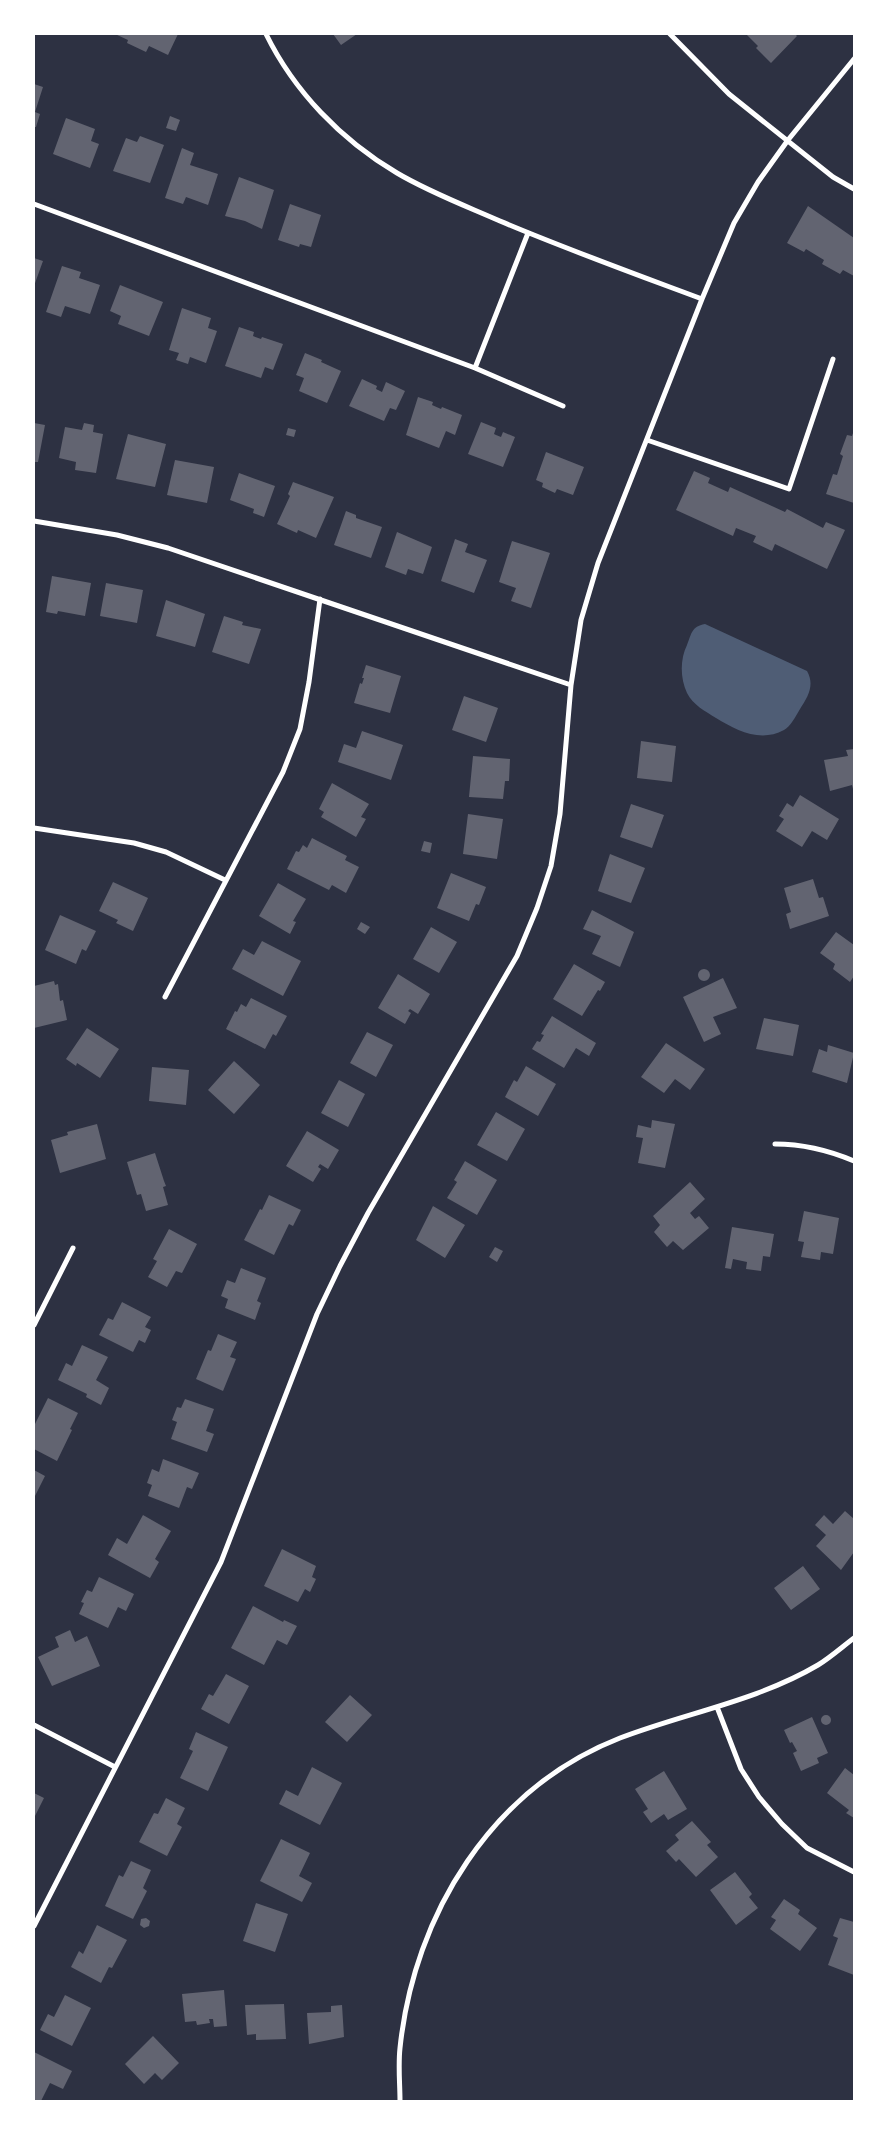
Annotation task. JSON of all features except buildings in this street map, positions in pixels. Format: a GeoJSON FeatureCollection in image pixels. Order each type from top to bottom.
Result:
{"type":"FeatureCollection","features":[{"type":"Feature","properties":{"kind":"street"},"geometry":{"type":"LineString","coordinates":[[266,34],[278,59],[306,96],[333,125],[396,173],[528,233],[702,299]]}},
{"type":"Feature","properties":{"kind":"street"},"geometry":{"type":"LineString","coordinates":[[670,34],[729,94],[834,177],[854,189]]}},
{"type":"Feature","properties":{"kind":"street"},"geometry":{"type":"LineString","coordinates":[[34,1926],[220,1562],[317,1314],[340,1266],[373,1204],[518,956],[551,866],[560,814],[571,685],[581,620],[593,582],[702,299],[734,224],[758,182],[788,140],[854,59]]}},
{"type":"Feature","properties":{"kind":"street"},"geometry":{"type":"LineString","coordinates":[[34,204],[475,368],[563,406]]}},
{"type":"Feature","properties":{"kind":"street"},"geometry":{"type":"LineString","coordinates":[[475,368],[528,233]]}},
{"type":"Feature","properties":{"kind":"street"},"geometry":{"type":"LineString","coordinates":[[647,440],[789,489],[833,359]]}},
{"type":"Feature","properties":{"kind":"street"},"geometry":{"type":"LineString","coordinates":[[34,521],[117,535],[168,548],[571,685]]}},
{"type":"Feature","properties":{"kind":"street"},"geometry":{"type":"LineString","coordinates":[[165,996],[283,772],[300,729],[309,682],[320,599]]}},
{"type":"Feature","properties":{"kind":"street"},"geometry":{"type":"LineString","coordinates":[[34,828],[134,843],[158,850],[225,880]]}},
{"type":"Feature","properties":{"kind":"street"},"geometry":{"type":"LineString","coordinates":[[775,1144],[797,1144],[820,1149],[854,1161]]}},
{"type":"Feature","properties":{"kind":"street"},"geometry":{"type":"LineString","coordinates":[[34,1325],[73,1248]]}},
{"type":"Feature","properties":{"kind":"street"},"geometry":{"type":"LineString","coordinates":[[400,2101],[400,2050],[408,1996],[423,1948],[439,1909],[465,1864],[493,1827],[536,1785],[577,1758],[620,1738],[717,1707],[780,1684],[819,1664],[854,1638]]}},
{"type":"Feature","properties":{"kind":"street"},"geometry":{"type":"LineString","coordinates":[[717,1707],[741,1769],[759,1797],[782,1824],[807,1848],[854,1872]]}},
{"type":"Feature","properties":{"kind":"street"},"geometry":{"type":"LineString","coordinates":[[34,1725],[115,1767]]}},
{"type":"Feature","properties":{"kind":"water"},"geometry":{"type":"Polygon","coordinates":[[[705,624],[807,671],[810,681],[808,695],[795,718],[786,729],[775,734],[766,735],[748,733],[716,718],[693,701],[685,687],[682,675],[682,662],[693,631],[705,624]]]}}]}
